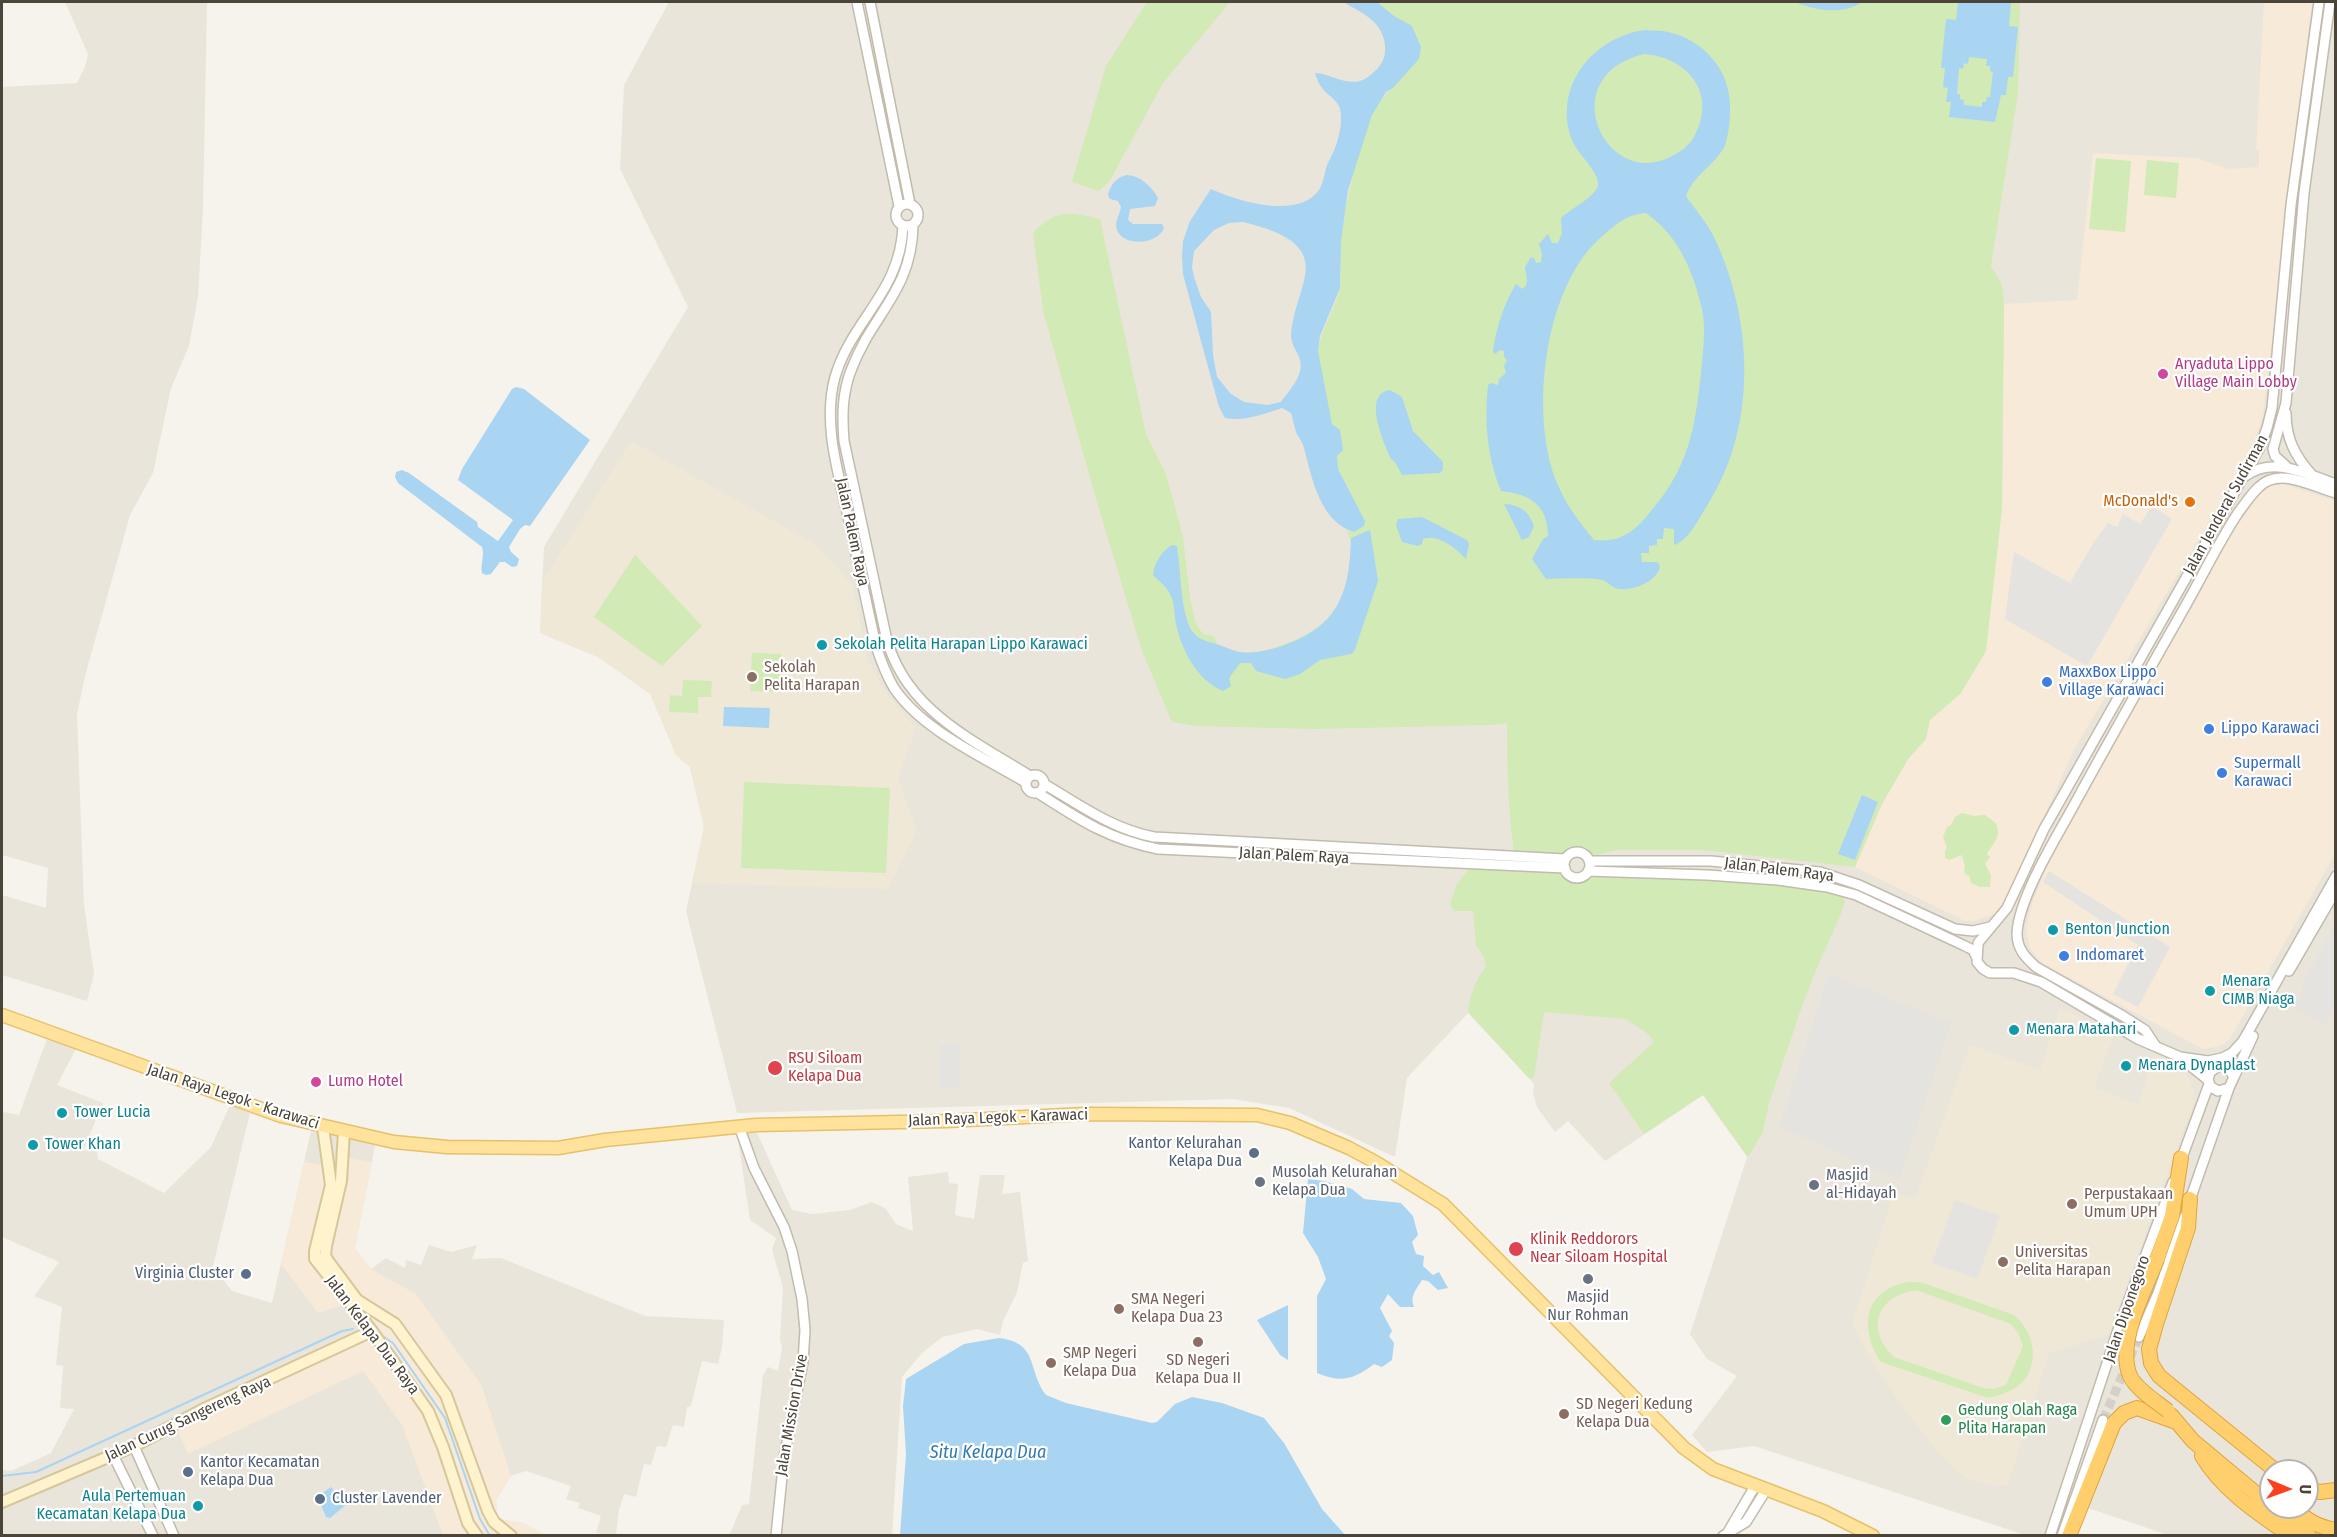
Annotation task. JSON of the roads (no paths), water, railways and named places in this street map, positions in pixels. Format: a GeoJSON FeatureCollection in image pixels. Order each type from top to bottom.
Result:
{"type":"FeatureCollection","features":[{"type":"Feature","properties":{"kind":"highway"},"geometry":{"type":"LineString","coordinates":[[2181,1158],[2172,1216],[2128,1334],[2126,1356],[2130,1376],[2193,1441],[2259,1497]]}},
{"type":"Feature","properties":{"kind":"highway"},"geometry":{"type":"LineString","coordinates":[[2190,1199],[2188,1228],[2149,1349],[2151,1363],[2159,1376],[2261,1459]]}},
{"type":"Feature","properties":{"kind":"highway"},"geometry":{"type":"LineString","coordinates":[[2069,1536],[2117,1417],[2137,1408],[2172,1417]]}},
{"type":"Feature","properties":{"kind":"highway"},"geometry":{"type":"LineString","coordinates":[[2193,1441],[2208,1466],[2230,1489],[2252,1509],[2291,1536]]}},
{"type":"Feature","properties":{"kind":"highway"},"geometry":{"type":"LineString","coordinates":[[2319,1492],[2336,1491]]}},
{"type":"Feature","properties":{"kind":"highway"},"geometry":{"type":"LineString","coordinates":[[2287,1519],[2309,1536]]}},
{"type":"Feature","properties":{"kind":"highway"},"geometry":{"type":"LineString","coordinates":[[2306,1519],[2336,1530]]}},
{"type":"Feature","properties":{"kind":"main road","name":"Jalan Raya Legok - Karawaci"},"geometry":{"type":"LineString","coordinates":[[2,1015],[281,1116],[394,1142],[427,1145],[558,1148],[605,1140],[739,1126],[1169,1113],[1257,1114],[1290,1123],[1358,1153],[1443,1204],[1683,1449],[1713,1469],[1823,1511],[1874,1536]]}},
{"type":"Feature","properties":{"kind":"main road"},"geometry":{"type":"LineString","coordinates":[[323,1127],[336,1180]]}},
{"type":"Feature","properties":{"kind":"main road"},"geometry":{"type":"LineString","coordinates":[[320,1256],[330,1191],[336,1180],[344,1131]]}},
{"type":"Feature","properties":{"kind":"main road","name":"Jalan Kelapa Dua Raya"},"geometry":{"type":"LineString","coordinates":[[320,1256],[319,1265],[372,1331],[428,1412],[443,1447],[468,1522],[477,1536]]}},
{"type":"Feature","properties":{"kind":"main road","name":"Jalan Kelapa Dua Raya"},"geometry":{"type":"LineString","coordinates":[[320,1256],[357,1300],[388,1318],[400,1330],[446,1395],[488,1511],[494,1522],[511,1536]]}},
{"type":"Feature","properties":{"kind":"main road","name":"Jalan Curug Sangereng Raya"},"geometry":{"type":"LineString","coordinates":[[2,1502],[134,1446],[206,1408],[372,1331]]}},
{"type":"Feature","properties":{"kind":"street"},"geometry":{"type":"LineString","coordinates":[[857,2],[899,206],[896,217],[908,225],[918,219],[918,212],[910,204],[870,2]]}},
{"type":"Feature","properties":{"kind":"street","name":"Jalan Jenderal Sudirman"},"geometry":{"type":"LineString","coordinates":[[1993,927],[2007,908],[2044,829],[2260,447],[2267,428],[2271,408],[2291,205],[2319,2]]}},
{"type":"Feature","properties":{"kind":"street","name":"Jalan Jenderal Sudirman"},"geometry":{"type":"LineString","coordinates":[[2286,466],[2273,452],[2286,403],[2304,194],[2330,2]]}},
{"type":"Feature","properties":{"kind":"street"},"geometry":{"type":"LineString","coordinates":[[899,206],[910,204]]}},
{"type":"Feature","properties":{"kind":"street","name":"Jalan Palem Raya"},"geometry":{"type":"LineString","coordinates":[[908,225],[894,274],[850,344],[835,378],[831,399],[833,444],[874,636],[883,668],[894,689],[914,712],[935,728],[1028,779]]}},
{"type":"Feature","properties":{"kind":"street"},"geometry":{"type":"LineString","coordinates":[[2286,403],[2286,429],[2290,445],[2314,477]]}},
{"type":"Feature","properties":{"kind":"street"},"geometry":{"type":"LineString","coordinates":[[2260,447],[2265,452],[2273,452]]}},
{"type":"Feature","properties":{"kind":"street"},"geometry":{"type":"LineString","coordinates":[[2241,479],[2249,473],[2266,468],[2286,466],[2336,484]]}},
{"type":"Feature","properties":{"kind":"street","name":"Jalan Jenderal Sudirman"},"geometry":{"type":"LineString","coordinates":[[2036,967],[2021,953],[2017,931],[2031,887],[2118,724],[2230,525],[2259,486],[2279,478],[2303,482],[2336,493]]}},
{"type":"Feature","properties":{"kind":"street"},"geometry":{"type":"LineString","coordinates":[[2179,618],[2187,578]]}},
{"type":"Feature","properties":{"kind":"street"},"geometry":{"type":"LineString","coordinates":[[2096,736],[2118,724]]}},
{"type":"Feature","properties":{"kind":"street"},"geometry":{"type":"LineString","coordinates":[[1033,775],[1041,777],[1044,784],[1038,793],[1028,790],[1028,779],[1033,775]]}},
{"type":"Feature","properties":{"kind":"street","name":"Jalan Palem Raya"},"geometry":{"type":"LineString","coordinates":[[1044,784],[1093,815],[1117,827],[1154,837],[1565,864]]}},
{"type":"Feature","properties":{"kind":"street","name":"Jalan Palem Raya"},"geometry":{"type":"LineString","coordinates":[[1038,793],[1101,832],[1118,839],[1158,849],[1565,864]]}},
{"type":"Feature","properties":{"kind":"street"},"geometry":{"type":"LineString","coordinates":[[2026,870],[2052,846]]}},
{"type":"Feature","properties":{"kind":"street"},"geometry":{"type":"LineString","coordinates":[[1577,852],[1584,855],[1588,866],[1581,877],[1576,878],[1568,874],[1565,864],[1570,854],[1577,852]]}},
{"type":"Feature","properties":{"kind":"street","name":"Jalan Palem Raya"},"geometry":{"type":"LineString","coordinates":[[1588,866],[1711,861],[1820,872],[1859,885],[1955,928],[1973,931],[1993,927]]}},
{"type":"Feature","properties":{"kind":"street","name":"Jalan Palem Raya"},"geometry":{"type":"LineString","coordinates":[[1588,866],[1827,887],[1856,895],[1973,950],[1979,965],[1989,972],[2022,975],[2059,992],[2138,1039],[2180,1057],[2208,1082]]}},
{"type":"Feature","properties":{"kind":"street"},"geometry":{"type":"LineString","coordinates":[[2244,1054],[2246,1036],[2336,876]]}},
{"type":"Feature","properties":{"kind":"street"},"geometry":{"type":"LineString","coordinates":[[2234,1077],[2228,1068],[2220,1065],[2210,1071],[2208,1082],[2218,1091],[2229,1088],[2234,1077],[2244,1054],[2336,890]]}},
{"type":"Feature","properties":{"kind":"street"},"geometry":{"type":"LineString","coordinates":[[2314,928],[2321,901]]}},
{"type":"Feature","properties":{"kind":"street"},"geometry":{"type":"LineString","coordinates":[[1976,957],[1978,943],[1993,927]]}},
{"type":"Feature","properties":{"kind":"street","name":"Jalan Palem Raya"},"geometry":{"type":"LineString","coordinates":[[2036,967],[2145,1030],[2156,1045]]}},
{"type":"Feature","properties":{"kind":"street"},"geometry":{"type":"LineString","coordinates":[[2071,999],[2100,1003]]}},
{"type":"Feature","properties":{"kind":"street","name":"Jalan Palem Raya"},"geometry":{"type":"LineString","coordinates":[[2180,1057],[2208,1061],[2222,1058],[2232,1053],[2246,1036]]}},
{"type":"Feature","properties":{"kind":"street","name":"Jalan Diponegoro"},"geometry":{"type":"LineString","coordinates":[[2050,1536],[2121,1321],[2208,1082]]}},
{"type":"Feature","properties":{"kind":"street","name":"Jalan Diponegoro"},"geometry":{"type":"LineString","coordinates":[[2139,1337],[2162,1283],[2229,1088]]}},
{"type":"Feature","properties":{"kind":"street","name":"Jalan Mission Drive"},"geometry":{"type":"LineString","coordinates":[[739,1126],[754,1168],[784,1227],[792,1251],[802,1299],[805,1330],[803,1362],[784,1457],[776,1536]]}},
{"type":"Feature","properties":{"kind":"street"},"geometry":{"type":"LineString","coordinates":[[2062,1536],[2103,1420]]}},
{"type":"Feature","properties":{"kind":"street"},"geometry":{"type":"LineString","coordinates":[[134,1446],[174,1536]]}},
{"type":"Feature","properties":{"kind":"street"},"geometry":{"type":"LineString","coordinates":[[113,1455],[153,1536]]}},
{"type":"Feature","properties":{"kind":"street"},"geometry":{"type":"LineString","coordinates":[[1726,1534],[1761,1488]]}},
{"type":"Feature","properties":{"kind":"water"},"geometry":{"type":"Polygon","coordinates":[[[1343,2],[1377,2],[1394,16],[1412,26],[1421,47],[1419,59],[1393,88],[1386,92],[1372,115],[1348,190],[1341,241],[1340,288],[1320,336],[1318,351],[1332,424],[1340,430],[1343,450],[1337,456],[1338,469],[1365,521],[1364,526],[1354,532],[1342,527],[1333,519],[1319,498],[1291,413],[1282,408],[1247,418],[1225,418],[1219,407],[1183,274],[1182,257],[1183,241],[1190,221],[1211,189],[1251,202],[1282,206],[1297,204],[1309,199],[1319,190],[1338,141],[1341,112],[1336,102],[1320,86],[1315,73],[1348,82],[1360,81],[1378,68],[1385,51],[1384,38],[1374,22],[1343,2]],[[1243,222],[1229,223],[1214,230],[1194,251],[1192,267],[1201,297],[1211,312],[1213,355],[1217,377],[1231,394],[1244,402],[1268,405],[1281,402],[1299,375],[1301,363],[1291,335],[1306,264],[1302,253],[1287,238],[1243,222]]]}},
{"type":"Feature","properties":{"kind":"water"},"geometry":{"type":"Polygon","coordinates":[[[1795,2],[1863,2],[1846,9],[1829,10],[1812,8],[1795,2]]]}},
{"type":"Feature","properties":{"kind":"water"},"geometry":{"type":"Polygon","coordinates":[[[1958,2],[2011,2],[2009,26],[2018,27],[2013,77],[2008,77],[2006,95],[2001,95],[1995,122],[1949,117],[1951,102],[1946,102],[1948,88],[1943,87],[1945,68],[1941,68],[1946,19],[1956,20],[1958,2]],[[1969,57],[1968,64],[1964,63],[1963,69],[1959,68],[1957,94],[1960,94],[1960,99],[1964,100],[1964,105],[1982,107],[1982,102],[1986,102],[1987,97],[1990,97],[1993,72],[1990,71],[1990,66],[1986,66],[1987,59],[1969,57]]]}},
{"type":"Feature","properties":{"kind":"water"},"geometry":{"type":"Polygon","coordinates":[[[1645,30],[1665,31],[1681,36],[1693,42],[1713,59],[1726,82],[1730,113],[1725,145],[1694,182],[1686,196],[1714,237],[1727,269],[1737,302],[1744,372],[1742,406],[1736,440],[1724,473],[1708,504],[1685,539],[1679,543],[1674,545],[1674,529],[1664,528],[1663,539],[1657,539],[1657,545],[1649,546],[1649,553],[1641,553],[1642,562],[1657,562],[1660,566],[1658,572],[1644,584],[1624,589],[1595,579],[1546,579],[1532,559],[1543,539],[1548,536],[1545,516],[1541,508],[1528,498],[1501,491],[1492,465],[1486,412],[1488,385],[1491,383],[1498,385],[1499,379],[1506,373],[1504,366],[1507,360],[1504,357],[1504,351],[1500,350],[1495,354],[1493,351],[1498,325],[1508,299],[1516,284],[1522,289],[1526,286],[1525,267],[1531,257],[1536,263],[1541,262],[1542,254],[1539,244],[1548,234],[1552,243],[1558,243],[1562,233],[1561,218],[1593,194],[1598,185],[1596,175],[1573,142],[1568,122],[1568,103],[1572,85],[1581,69],[1593,55],[1608,43],[1645,30]],[[1644,54],[1616,66],[1600,84],[1595,105],[1598,126],[1609,145],[1626,158],[1646,163],[1670,157],[1687,146],[1701,121],[1702,106],[1700,93],[1694,80],[1685,70],[1674,62],[1644,54]],[[1646,213],[1626,218],[1615,225],[1580,261],[1565,289],[1554,320],[1547,354],[1543,389],[1544,423],[1549,455],[1564,499],[1594,540],[1612,540],[1627,534],[1639,524],[1664,495],[1682,463],[1696,412],[1704,341],[1702,309],[1689,268],[1676,243],[1658,222],[1646,213]]]}},
{"type":"Feature","properties":{"kind":"water"},"geometry":{"type":"Polygon","coordinates":[[[1127,175],[1145,182],[1158,198],[1155,206],[1130,209],[1128,220],[1133,224],[1162,224],[1164,228],[1160,234],[1148,241],[1126,239],[1116,227],[1121,207],[1118,201],[1110,199],[1108,195],[1114,182],[1127,175]]]}},
{"type":"Feature","properties":{"kind":"water"},"geometry":{"type":"Polygon","coordinates":[[[516,387],[524,389],[590,440],[530,526],[525,525],[520,529],[509,547],[519,559],[517,566],[512,567],[505,562],[500,562],[491,574],[486,575],[482,573],[482,547],[398,483],[395,477],[396,472],[402,470],[409,473],[477,522],[478,527],[498,541],[513,520],[458,480],[462,469],[512,389],[516,387]]]}},
{"type":"Feature","properties":{"kind":"water"},"geometry":{"type":"Polygon","coordinates":[[[1390,390],[1402,397],[1413,431],[1443,462],[1443,470],[1440,473],[1402,475],[1391,459],[1380,432],[1376,410],[1377,400],[1381,394],[1390,390]]]}},
{"type":"Feature","properties":{"kind":"water"},"geometry":{"type":"Polygon","coordinates":[[[1504,504],[1519,507],[1527,513],[1534,526],[1529,537],[1522,540],[1504,504]]]}},
{"type":"Feature","properties":{"kind":"water"},"geometry":{"type":"Polygon","coordinates":[[[1422,517],[1467,540],[1469,544],[1466,559],[1452,547],[1435,538],[1423,539],[1422,544],[1418,546],[1402,542],[1396,525],[1398,519],[1422,517]]]}},
{"type":"Feature","properties":{"kind":"water"},"geometry":{"type":"Polygon","coordinates":[[[1370,530],[1378,581],[1354,652],[1320,660],[1300,674],[1285,679],[1256,671],[1251,663],[1240,663],[1229,678],[1231,686],[1223,691],[1198,672],[1182,644],[1171,596],[1166,587],[1153,575],[1157,562],[1168,548],[1172,545],[1177,546],[1183,602],[1192,631],[1204,640],[1237,651],[1263,651],[1302,638],[1323,624],[1336,607],[1344,589],[1349,569],[1351,538],[1370,530]]]}},
{"type":"Feature","properties":{"kind":"water"},"geometry":{"type":"Polygon","coordinates":[[[724,707],[770,708],[769,728],[723,726],[724,707]]]}},
{"type":"Feature","properties":{"kind":"water"},"geometry":{"type":"Polygon","coordinates":[[[1862,795],[1878,802],[1855,860],[1838,854],[1862,795]]]}},
{"type":"Feature","properties":{"kind":"water"},"geometry":{"type":"Polygon","coordinates":[[[1308,1179],[1352,1189],[1364,1199],[1401,1203],[1413,1216],[1418,1235],[1412,1242],[1416,1254],[1424,1256],[1423,1266],[1433,1275],[1439,1272],[1448,1288],[1438,1290],[1428,1281],[1422,1280],[1413,1296],[1414,1307],[1400,1307],[1388,1294],[1380,1308],[1392,1331],[1389,1336],[1394,1343],[1392,1360],[1382,1367],[1374,1364],[1353,1377],[1340,1379],[1317,1373],[1317,1296],[1326,1279],[1318,1257],[1303,1233],[1308,1179]]]}},
{"type":"Feature","properties":{"kind":"water"},"geometry":{"type":"Polygon","coordinates":[[[1288,1305],[1288,1360],[1280,1355],[1257,1320],[1288,1305]]]}},
{"type":"Feature","properties":{"kind":"water","name":"Situ Kelapa Dua"},"geometry":{"type":"Polygon","coordinates":[[[999,1338],[1021,1345],[1046,1395],[1066,1403],[1152,1423],[1157,1422],[1175,1404],[1192,1397],[1222,1403],[1264,1418],[1284,1443],[1322,1509],[1345,1535],[900,1535],[906,1454],[903,1406],[906,1379],[964,1344],[999,1338]]]}},
{"type":"Feature","properties":{"kind":"water"},"geometry":{"type":"Polygon","coordinates":[[[331,1487],[335,1492],[345,1495],[348,1503],[330,1518],[326,1517],[321,1505],[314,1499],[331,1487]]]}},
{"type":"Feature","properties":{"kind":"waterway"},"geometry":{"type":"LineString","coordinates":[[2,1476],[36,1472],[342,1331],[353,1329]]}},
{"type":"Feature","properties":{"kind":"waterway"},"geometry":{"type":"LineString","coordinates":[[384,1337],[393,1343],[445,1418],[480,1519],[490,1536]]}},
{"type":"Feature","properties":{"kind":"tunnel"},"geometry":{"type":"LineString","coordinates":[[2103,1420],[2139,1337]]}},
{"type":"Feature","properties":{"kind":"place","name":"Aryaduta Lippo Village Main Lobby"},"geometry":{"type":"Point","coordinates":[2163,374]}},
{"type":"Feature","properties":{"kind":"place","name":"McDonald's"},"geometry":{"type":"Point","coordinates":[2190,502]}},
{"type":"Feature","properties":{"kind":"place","name":"Sekolah Pelita Harapan Lippo Karawaci"},"geometry":{"type":"Point","coordinates":[822,645]}},
{"type":"Feature","properties":{"kind":"place","name":"Sekolah Pelita Harapan"},"geometry":{"type":"Point","coordinates":[752,677]}},
{"type":"Feature","properties":{"kind":"place","name":"MaxxBox Lippo Village Karawaci"},"geometry":{"type":"Point","coordinates":[2047,682]}},
{"type":"Feature","properties":{"kind":"place","name":"Lippo Karawaci"},"geometry":{"type":"Point","coordinates":[2209,729]}},
{"type":"Feature","properties":{"kind":"place","name":"Supermall Karawaci"},"geometry":{"type":"Point","coordinates":[2222,773]}},
{"type":"Feature","properties":{"kind":"place","name":"Benton Junction"},"geometry":{"type":"Point","coordinates":[2053,930]}},
{"type":"Feature","properties":{"kind":"place","name":"Indomaret"},"geometry":{"type":"Point","coordinates":[2064,956]}},
{"type":"Feature","properties":{"kind":"place","name":"Menara CIMB Niaga"},"geometry":{"type":"Point","coordinates":[2210,991]}},
{"type":"Feature","properties":{"kind":"place","name":"Menara Matahari"},"geometry":{"type":"Point","coordinates":[2014,1030]}},
{"type":"Feature","properties":{"kind":"place","name":"Menara Dynaplast"},"geometry":{"type":"Point","coordinates":[2126,1066]}},
{"type":"Feature","properties":{"kind":"place","name":"RSU Siloam Kelapa Dua"},"geometry":{"type":"Point","coordinates":[775,1068]}},
{"type":"Feature","properties":{"kind":"place","name":"Lumo Hotel"},"geometry":{"type":"Point","coordinates":[316,1082]}},
{"type":"Feature","properties":{"kind":"place","name":"Tower Lucia"},"geometry":{"type":"Point","coordinates":[62,1113]}},
{"type":"Feature","properties":{"kind":"place","name":"Tower Khan"},"geometry":{"type":"Point","coordinates":[33,1145]}},
{"type":"Feature","properties":{"kind":"place","name":"Kantor Kelurahan Kelapa Dua"},"geometry":{"type":"Point","coordinates":[1254,1153]}},
{"type":"Feature","properties":{"kind":"place","name":"Musolah Kelurahan Kelapa Dua"},"geometry":{"type":"Point","coordinates":[1260,1182]}},
{"type":"Feature","properties":{"kind":"place","name":"Masjid al-Hidayah"},"geometry":{"type":"Point","coordinates":[1814,1185]}},
{"type":"Feature","properties":{"kind":"place","name":"Perpustakaan Umum UPH"},"geometry":{"type":"Point","coordinates":[2072,1204]}},
{"type":"Feature","properties":{"kind":"place","name":"Klinik Reddorors Near Siloam Hospital"},"geometry":{"type":"Point","coordinates":[1516,1249]}},
{"type":"Feature","properties":{"kind":"place","name":"Universitas Pelita Harapan"},"geometry":{"type":"Point","coordinates":[2003,1262]}},
{"type":"Feature","properties":{"kind":"place","name":"Virginia Cluster"},"geometry":{"type":"Point","coordinates":[246,1274]}},
{"type":"Feature","properties":{"kind":"place","name":"Masjid Nur Rohman"},"geometry":{"type":"Point","coordinates":[1588,1279]}},
{"type":"Feature","properties":{"kind":"place","name":"SMA Negeri Kelapa Dua 23"},"geometry":{"type":"Point","coordinates":[1119,1309]}},
{"type":"Feature","properties":{"kind":"place","name":"SD Negeri Kelapa Dua II"},"geometry":{"type":"Point","coordinates":[1198,1342]}},
{"type":"Feature","properties":{"kind":"place","name":"SMP Negeri Kelapa Dua"},"geometry":{"type":"Point","coordinates":[1051,1363]}},
{"type":"Feature","properties":{"kind":"place","name":"SD Negeri Kedung Kelapa Dua"},"geometry":{"type":"Point","coordinates":[1564,1414]}},
{"type":"Feature","properties":{"kind":"place","name":"Gedung Olah Raga Plita Harapan"},"geometry":{"type":"Point","coordinates":[1946,1420]}},
{"type":"Feature","properties":{"kind":"place","name":"Kantor Kecamatan Kelapa Dua"},"geometry":{"type":"Point","coordinates":[188,1472]}},
{"type":"Feature","properties":{"kind":"place","name":"Cluster Lavender"},"geometry":{"type":"Point","coordinates":[320,1499]}},
{"type":"Feature","properties":{"kind":"place","name":"Aula Pertemuan Kecamatan Kelapa Dua"},"geometry":{"type":"Point","coordinates":[198,1506]}}]}
